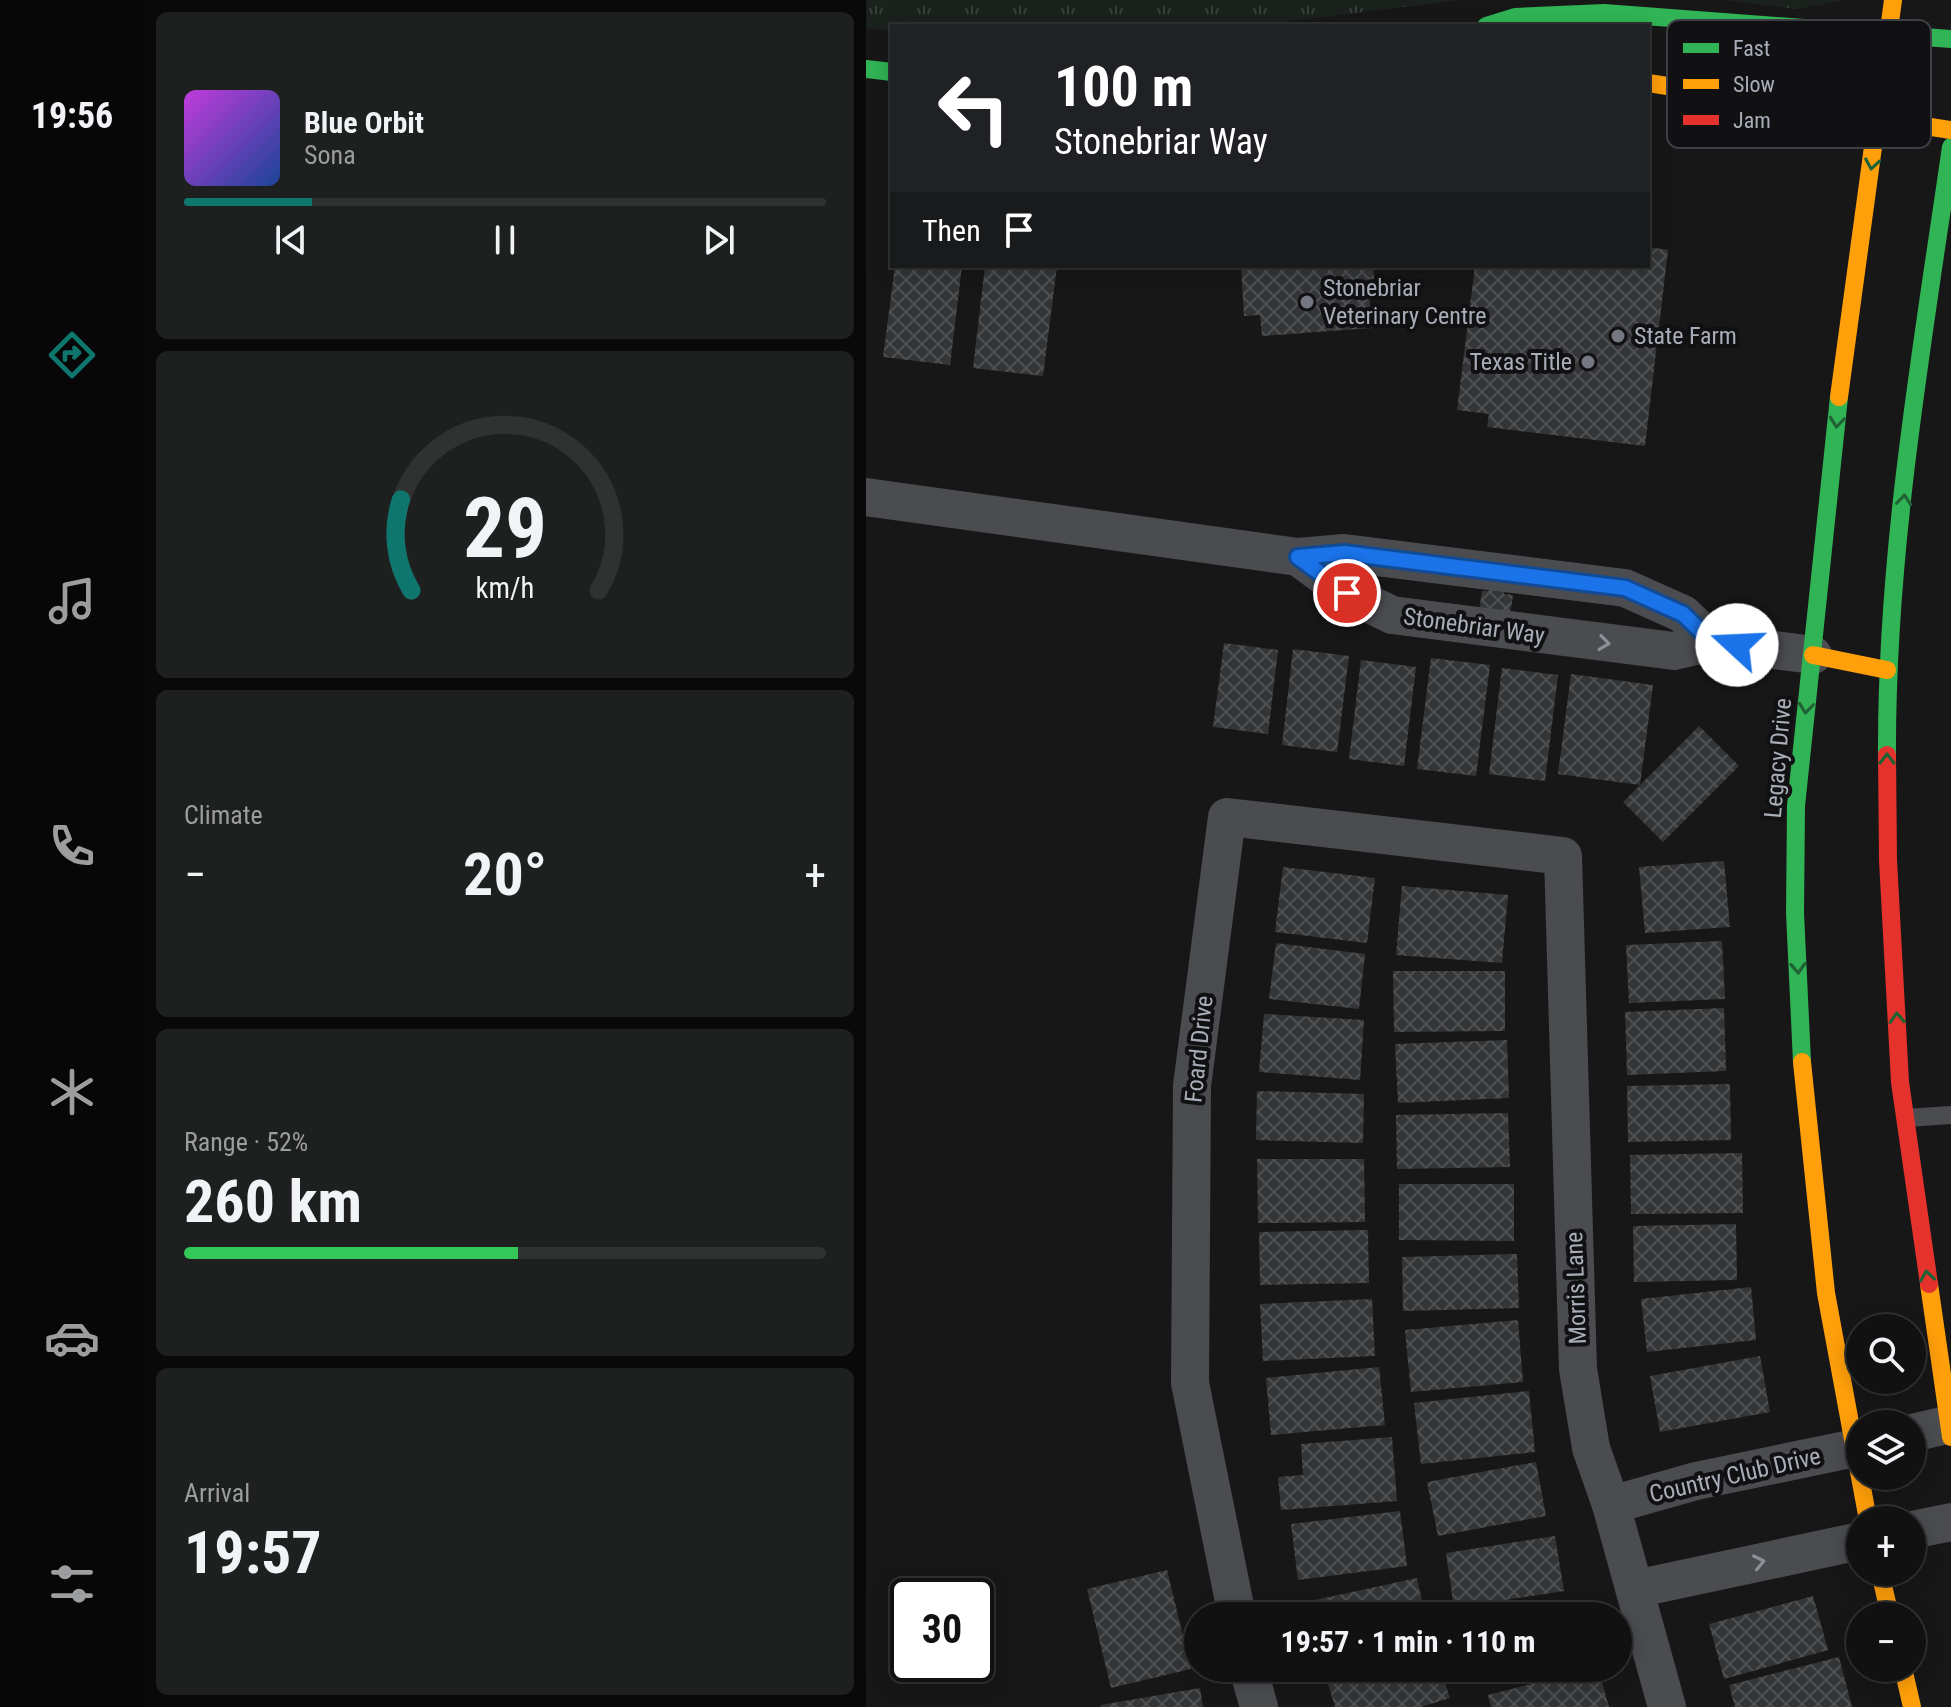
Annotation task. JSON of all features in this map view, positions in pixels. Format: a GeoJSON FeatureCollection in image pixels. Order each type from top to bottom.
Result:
{"type":"FeatureCollection","features":[{"type":"Feature","properties":{"kind":"main road","name":"Legacy Drive"},"geometry":{"type":"LineString","coordinates":[[1890,20],[1893,0]]}},
{"type":"Feature","properties":{"kind":"main road"},"geometry":{"type":"LineString","coordinates":[[1492,24],[1515,17],[1604,13],[1715,20]]}},
{"type":"Feature","properties":{"kind":"main road"},"geometry":{"type":"LineString","coordinates":[[1931,36],[1951,39]]}},
{"type":"Feature","properties":{"kind":"main road"},"geometry":{"type":"LineString","coordinates":[[866,69],[890,72]]}},
{"type":"Feature","properties":{"kind":"main road"},"geometry":{"type":"LineString","coordinates":[[1931,128],[1951,130]]}},
{"type":"Feature","properties":{"kind":"main road"},"geometry":{"type":"LineString","coordinates":[[1940,1429],[1905,1118],[1888,860],[1887,670],[1914,401],[1951,147]]}},
{"type":"Feature","properties":{"kind":"main road","name":"Legacy Drive"},"geometry":{"type":"LineString","coordinates":[[1849,1410],[1826,1293],[1804,1099],[1795,913],[1796,806],[1840,389],[1875,148]]}},
{"type":"Feature","properties":{"kind":"main road"},"geometry":{"type":"LineString","coordinates":[[1813,655],[1887,670]]}},
{"type":"Feature","properties":{"kind":"main road"},"geometry":{"type":"LineString","coordinates":[[1906,1682],[1912,1707]]}},
{"type":"Feature","properties":{"kind":"street","name":"Stonebriar Way"},"geometry":{"type":"LineString","coordinates":[[866,497],[1298,557],[1347,593],[1392,615],[1674,651],[1712,642],[1813,655]]}},
{"type":"Feature","properties":{"kind":"street"},"geometry":{"type":"LineString","coordinates":[[1298,557],[1344,553],[1625,588],[1683,614],[1712,642]]}},
{"type":"Feature","properties":{"kind":"street"},"geometry":{"type":"LineString","coordinates":[[1541,636],[1551,579]]}},
{"type":"Feature","properties":{"kind":"street","name":"Foard Drive"},"geometry":{"type":"LineString","coordinates":[[1234,1602],[1190,1383],[1192,1086],[1227,817],[1563,856]]}},
{"type":"Feature","properties":{"kind":"street","name":"Morris Lane"},"geometry":{"type":"LineString","coordinates":[[1563,856],[1578,1369],[1591,1448],[1611,1505],[1667,1707]]}},
{"type":"Feature","properties":{"kind":"street","name":"Country Club Drive"},"geometry":{"type":"LineString","coordinates":[[1611,1505],[1696,1481],[1846,1450]]}},
{"type":"Feature","properties":{"kind":"street"},"geometry":{"type":"LineString","coordinates":[[1926,1527],[1951,1522]]}},
{"type":"Feature","properties":{"kind":"street"},"geometry":{"type":"LineString","coordinates":[[1635,1589],[1846,1544]]}},
{"type":"Feature","properties":{"kind":"street"},"geometry":{"type":"LineString","coordinates":[[1252,1682],[1259,1707]]}},
{"type":"Feature","properties":{"kind":"lane"},"geometry":{"type":"LineString","coordinates":[[1905,1118],[1951,1115]]}},
{"type":"Feature","properties":{"kind":"green space"},"geometry":{"type":"Polygon","coordinates":[[[866,0],[1460,0],[1269,24],[890,24],[890,31],[866,28],[866,0]]]}},
{"type":"Feature","properties":{"kind":"green space"},"geometry":{"type":"Polygon","coordinates":[[[1724,0],[1845,0],[1797,9],[1724,0]]]}},
{"type":"Feature","properties":{"kind":"building"},"geometry":{"type":"Polygon","coordinates":[[[1650,247],[1668,250],[1645,446],[1487,427],[1489,414],[1457,410],[1475,268],[1650,268],[1650,247]]]}},
{"type":"Feature","properties":{"kind":"building"},"geometry":{"type":"Polygon","coordinates":[[[895,268],[962,268],[950,365],[883,357],[895,268]]]}},
{"type":"Feature","properties":{"kind":"building"},"geometry":{"type":"Polygon","coordinates":[[[985,268],[1057,268],[1043,376],[973,368],[985,268]]]}},
{"type":"Feature","properties":{"kind":"building","name":"Stonebriar Veterinary Centre"},"geometry":{"type":"Polygon","coordinates":[[[1241,268],[1373,268],[1375,289],[1369,289],[1372,328],[1262,336],[1260,315],[1244,316],[1241,268]]]}},
{"type":"Feature","properties":{"kind":"building"},"geometry":{"type":"Polygon","coordinates":[[[1489,586],[1505,588],[1504,594],[1513,595],[1510,616],[1479,612],[1482,591],[1489,591],[1489,586]]]}},
{"type":"Feature","properties":{"kind":"building"},"geometry":{"type":"Polygon","coordinates":[[[1224,643],[1278,650],[1268,734],[1213,727],[1224,643]]]}},
{"type":"Feature","properties":{"kind":"building"},"geometry":{"type":"Polygon","coordinates":[[[1293,649],[1349,656],[1337,752],[1282,745],[1293,649]]]}},
{"type":"Feature","properties":{"kind":"building"},"geometry":{"type":"Polygon","coordinates":[[[1431,658],[1490,665],[1476,776],[1417,769],[1431,658]]]}},
{"type":"Feature","properties":{"kind":"building"},"geometry":{"type":"Polygon","coordinates":[[[1361,660],[1416,667],[1404,766],[1349,759],[1361,660]]]}},
{"type":"Feature","properties":{"kind":"building"},"geometry":{"type":"Polygon","coordinates":[[[1502,668],[1558,675],[1545,781],[1489,774],[1502,668]]]}},
{"type":"Feature","properties":{"kind":"building"},"geometry":{"type":"Polygon","coordinates":[[[1571,674],[1653,685],[1640,785],[1558,774],[1571,674]]]}},
{"type":"Feature","properties":{"kind":"building"},"geometry":{"type":"Polygon","coordinates":[[[1699,726],[1739,766],[1663,842],[1623,802],[1699,726]]]}},
{"type":"Feature","properties":{"kind":"building"},"geometry":{"type":"Polygon","coordinates":[[[1724,861],[1730,927],[1645,933],[1639,867],[1724,861]]]}},
{"type":"Feature","properties":{"kind":"building"},"geometry":{"type":"Polygon","coordinates":[[[1283,867],[1375,878],[1367,943],[1275,932],[1283,867]]]}},
{"type":"Feature","properties":{"kind":"building"},"geometry":{"type":"Polygon","coordinates":[[[1402,886],[1508,895],[1502,963],[1396,955],[1402,886]]]}},
{"type":"Feature","properties":{"kind":"building"},"geometry":{"type":"Polygon","coordinates":[[[1722,941],[1725,999],[1629,1003],[1626,945],[1722,941]]]}},
{"type":"Feature","properties":{"kind":"building"},"geometry":{"type":"Polygon","coordinates":[[[1276,943],[1365,954],[1359,1009],[1269,999],[1276,943]]]}},
{"type":"Feature","properties":{"kind":"building"},"geometry":{"type":"Polygon","coordinates":[[[1393,971],[1505,971],[1505,1031],[1394,1032],[1393,971]]]}},
{"type":"Feature","properties":{"kind":"building"},"geometry":{"type":"Polygon","coordinates":[[[1724,1008],[1726,1071],[1627,1075],[1625,1012],[1724,1008]]]}},
{"type":"Feature","properties":{"kind":"building"},"geometry":{"type":"Polygon","coordinates":[[[1264,1014],[1364,1020],[1360,1080],[1259,1072],[1264,1014]]]}},
{"type":"Feature","properties":{"kind":"building"},"geometry":{"type":"Polygon","coordinates":[[[1507,1040],[1509,1098],[1398,1103],[1395,1044],[1507,1040]]]}},
{"type":"Feature","properties":{"kind":"building"},"geometry":{"type":"Polygon","coordinates":[[[1730,1084],[1731,1140],[1628,1142],[1627,1086],[1730,1084]]]}},
{"type":"Feature","properties":{"kind":"building"},"geometry":{"type":"Polygon","coordinates":[[[1257,1091],[1364,1094],[1363,1143],[1256,1140],[1257,1091]]]}},
{"type":"Feature","properties":{"kind":"building"},"geometry":{"type":"Polygon","coordinates":[[[1508,1113],[1510,1167],[1397,1169],[1396,1115],[1508,1113]]]}},
{"type":"Feature","properties":{"kind":"building"},"geometry":{"type":"Polygon","coordinates":[[[1742,1153],[1743,1213],[1631,1214],[1630,1155],[1742,1153]]]}},
{"type":"Feature","properties":{"kind":"building"},"geometry":{"type":"Polygon","coordinates":[[[1257,1159],[1364,1159],[1365,1222],[1258,1223],[1257,1159]]]}},
{"type":"Feature","properties":{"kind":"building"},"geometry":{"type":"Polygon","coordinates":[[[1399,1184],[1514,1184],[1514,1241],[1399,1240],[1399,1184]]]}},
{"type":"Feature","properties":{"kind":"building"},"geometry":{"type":"Polygon","coordinates":[[[1736,1224],[1737,1280],[1634,1282],[1633,1226],[1736,1224]]]}},
{"type":"Feature","properties":{"kind":"building"},"geometry":{"type":"Polygon","coordinates":[[[1368,1230],[1369,1283],[1260,1285],[1259,1232],[1368,1230]]]}},
{"type":"Feature","properties":{"kind":"building"},"geometry":{"type":"Polygon","coordinates":[[[1517,1254],[1519,1308],[1403,1311],[1402,1257],[1517,1254]]]}},
{"type":"Feature","properties":{"kind":"building"},"geometry":{"type":"Polygon","coordinates":[[[1751,1287],[1756,1340],[1647,1352],[1641,1299],[1751,1287]]]}},
{"type":"Feature","properties":{"kind":"building"},"geometry":{"type":"Polygon","coordinates":[[[1372,1299],[1375,1356],[1263,1361],[1260,1304],[1372,1299]]]}},
{"type":"Feature","properties":{"kind":"building"},"geometry":{"type":"Polygon","coordinates":[[[1518,1320],[1523,1382],[1411,1392],[1405,1330],[1518,1320]]]}},
{"type":"Feature","properties":{"kind":"building"},"geometry":{"type":"Polygon","coordinates":[[[1760,1356],[1770,1412],[1660,1432],[1650,1376],[1760,1356]]]}},
{"type":"Feature","properties":{"kind":"building"},"geometry":{"type":"Polygon","coordinates":[[[1379,1367],[1385,1425],[1271,1435],[1266,1378],[1379,1367]]]}},
{"type":"Feature","properties":{"kind":"building"},"geometry":{"type":"Polygon","coordinates":[[[1529,1391],[1535,1452],[1421,1464],[1414,1403],[1529,1391]]]}},
{"type":"Feature","properties":{"kind":"building"},"geometry":{"type":"Polygon","coordinates":[[[1392,1437],[1397,1501],[1281,1510],[1278,1477],[1303,1475],[1301,1444],[1392,1437]]]}},
{"type":"Feature","properties":{"kind":"building"},"geometry":{"type":"Polygon","coordinates":[[[1536,1462],[1546,1516],[1438,1536],[1427,1482],[1536,1462]]]}},
{"type":"Feature","properties":{"kind":"building"},"geometry":{"type":"Polygon","coordinates":[[[1400,1511],[1407,1566],[1298,1580],[1291,1524],[1400,1511]]]}},
{"type":"Feature","properties":{"kind":"building"},"geometry":{"type":"Polygon","coordinates":[[[1555,1536],[1564,1591],[1493,1602],[1453,1602],[1446,1553],[1555,1536]]]}},
{"type":"Feature","properties":{"kind":"building"},"geometry":{"type":"Polygon","coordinates":[[[1167,1570],[1184,1640],[1184,1671],[1111,1688],[1087,1589],[1167,1570]]]}},
{"type":"Feature","properties":{"kind":"building"},"geometry":{"type":"Polygon","coordinates":[[[1417,1578],[1422,1602],[1306,1602],[1417,1578]]]}},
{"type":"Feature","properties":{"kind":"building"},"geometry":{"type":"Polygon","coordinates":[[[1813,1596],[1828,1650],[1724,1679],[1709,1624],[1813,1596]]]}},
{"type":"Feature","properties":{"kind":"building"},"geometry":{"type":"Polygon","coordinates":[[[1839,1657],[1852,1707],[1735,1707],[1729,1685],[1839,1657]]]}},
{"type":"Feature","properties":{"kind":"building"},"geometry":{"type":"Polygon","coordinates":[[[1328,1682],[1445,1682],[1450,1698],[1421,1707],[1335,1707],[1328,1682]]]}},
{"type":"Feature","properties":{"kind":"building"},"geometry":{"type":"Polygon","coordinates":[[[1538,1682],[1602,1682],[1609,1707],[1491,1707],[1488,1695],[1538,1682]]]}},
{"type":"Feature","properties":{"kind":"building"},"geometry":{"type":"Polygon","coordinates":[[[1200,1688],[1203,1707],[1101,1707],[1101,1705],[1200,1688]]]}},
{"type":"Feature","properties":{"kind":"traffic: fast"},"geometry":{"type":"LineString","coordinates":[[1492,24],[1515,17],[1604,13],[1697,20]]}},
{"type":"Feature","properties":{"kind":"traffic: fast"},"geometry":{"type":"LineString","coordinates":[[1931,38],[1951,39]]}},
{"type":"Feature","properties":{"kind":"traffic: fast"},"geometry":{"type":"LineString","coordinates":[[866,69],[890,72]]}},
{"type":"Feature","properties":{"kind":"traffic: fast"},"geometry":{"type":"LineString","coordinates":[[1887,755],[1888,679],[1899,526],[1951,147]]}},
{"type":"Feature","properties":{"kind":"traffic: fast"},"geometry":{"type":"LineString","coordinates":[[1802,1062],[1795,913],[1796,806],[1839,397]]}},
{"type":"Feature","properties":{"kind":"traffic: slow"},"geometry":{"type":"LineString","coordinates":[[1890,20],[1893,0]]}},
{"type":"Feature","properties":{"kind":"traffic: slow"},"geometry":{"type":"LineString","coordinates":[[1650,83],[1667,86]]}},
{"type":"Feature","properties":{"kind":"traffic: slow"},"geometry":{"type":"LineString","coordinates":[[1931,127],[1951,130]]}},
{"type":"Feature","properties":{"kind":"traffic: slow"},"geometry":{"type":"LineString","coordinates":[[1839,397],[1873,148]]}},
{"type":"Feature","properties":{"kind":"traffic: slow"},"geometry":{"type":"LineString","coordinates":[[1813,655],[1887,670]]}},
{"type":"Feature","properties":{"kind":"traffic: slow"},"geometry":{"type":"LineString","coordinates":[[1802,1062],[1826,1293],[1865,1506]]}},
{"type":"Feature","properties":{"kind":"traffic: slow"},"geometry":{"type":"LineString","coordinates":[[1929,1284],[1951,1437]]}},
{"type":"Feature","properties":{"kind":"traffic: slow"},"geometry":{"type":"LineString","coordinates":[[1883,1586],[1887,1602]]}},
{"type":"Feature","properties":{"kind":"traffic: slow"},"geometry":{"type":"LineString","coordinates":[[1906,1682],[1912,1707]]}},
{"type":"Feature","properties":{"kind":"traffic: jam"},"geometry":{"type":"LineString","coordinates":[[1887,755],[1888,860],[1900,1082],[1929,1284]]}},
{"type":"Feature","properties":{"kind":"place","name":"Stonebriar Veterinary Centre"},"geometry":{"type":"Point","coordinates":[1307,302]}},
{"type":"Feature","properties":{"kind":"place","name":"State Farm"},"geometry":{"type":"Point","coordinates":[1618,336]}},
{"type":"Feature","properties":{"kind":"place","name":"Texas Title"},"geometry":{"type":"Point","coordinates":[1588,362]}},
{"type":"Feature","properties":{"kind":"route"},"geometry":{"type":"LineString","coordinates":[[1347,593],[1298,557],[1344,553],[1625,588],[1683,614],[1712,642],[1737,645]]}}]}
